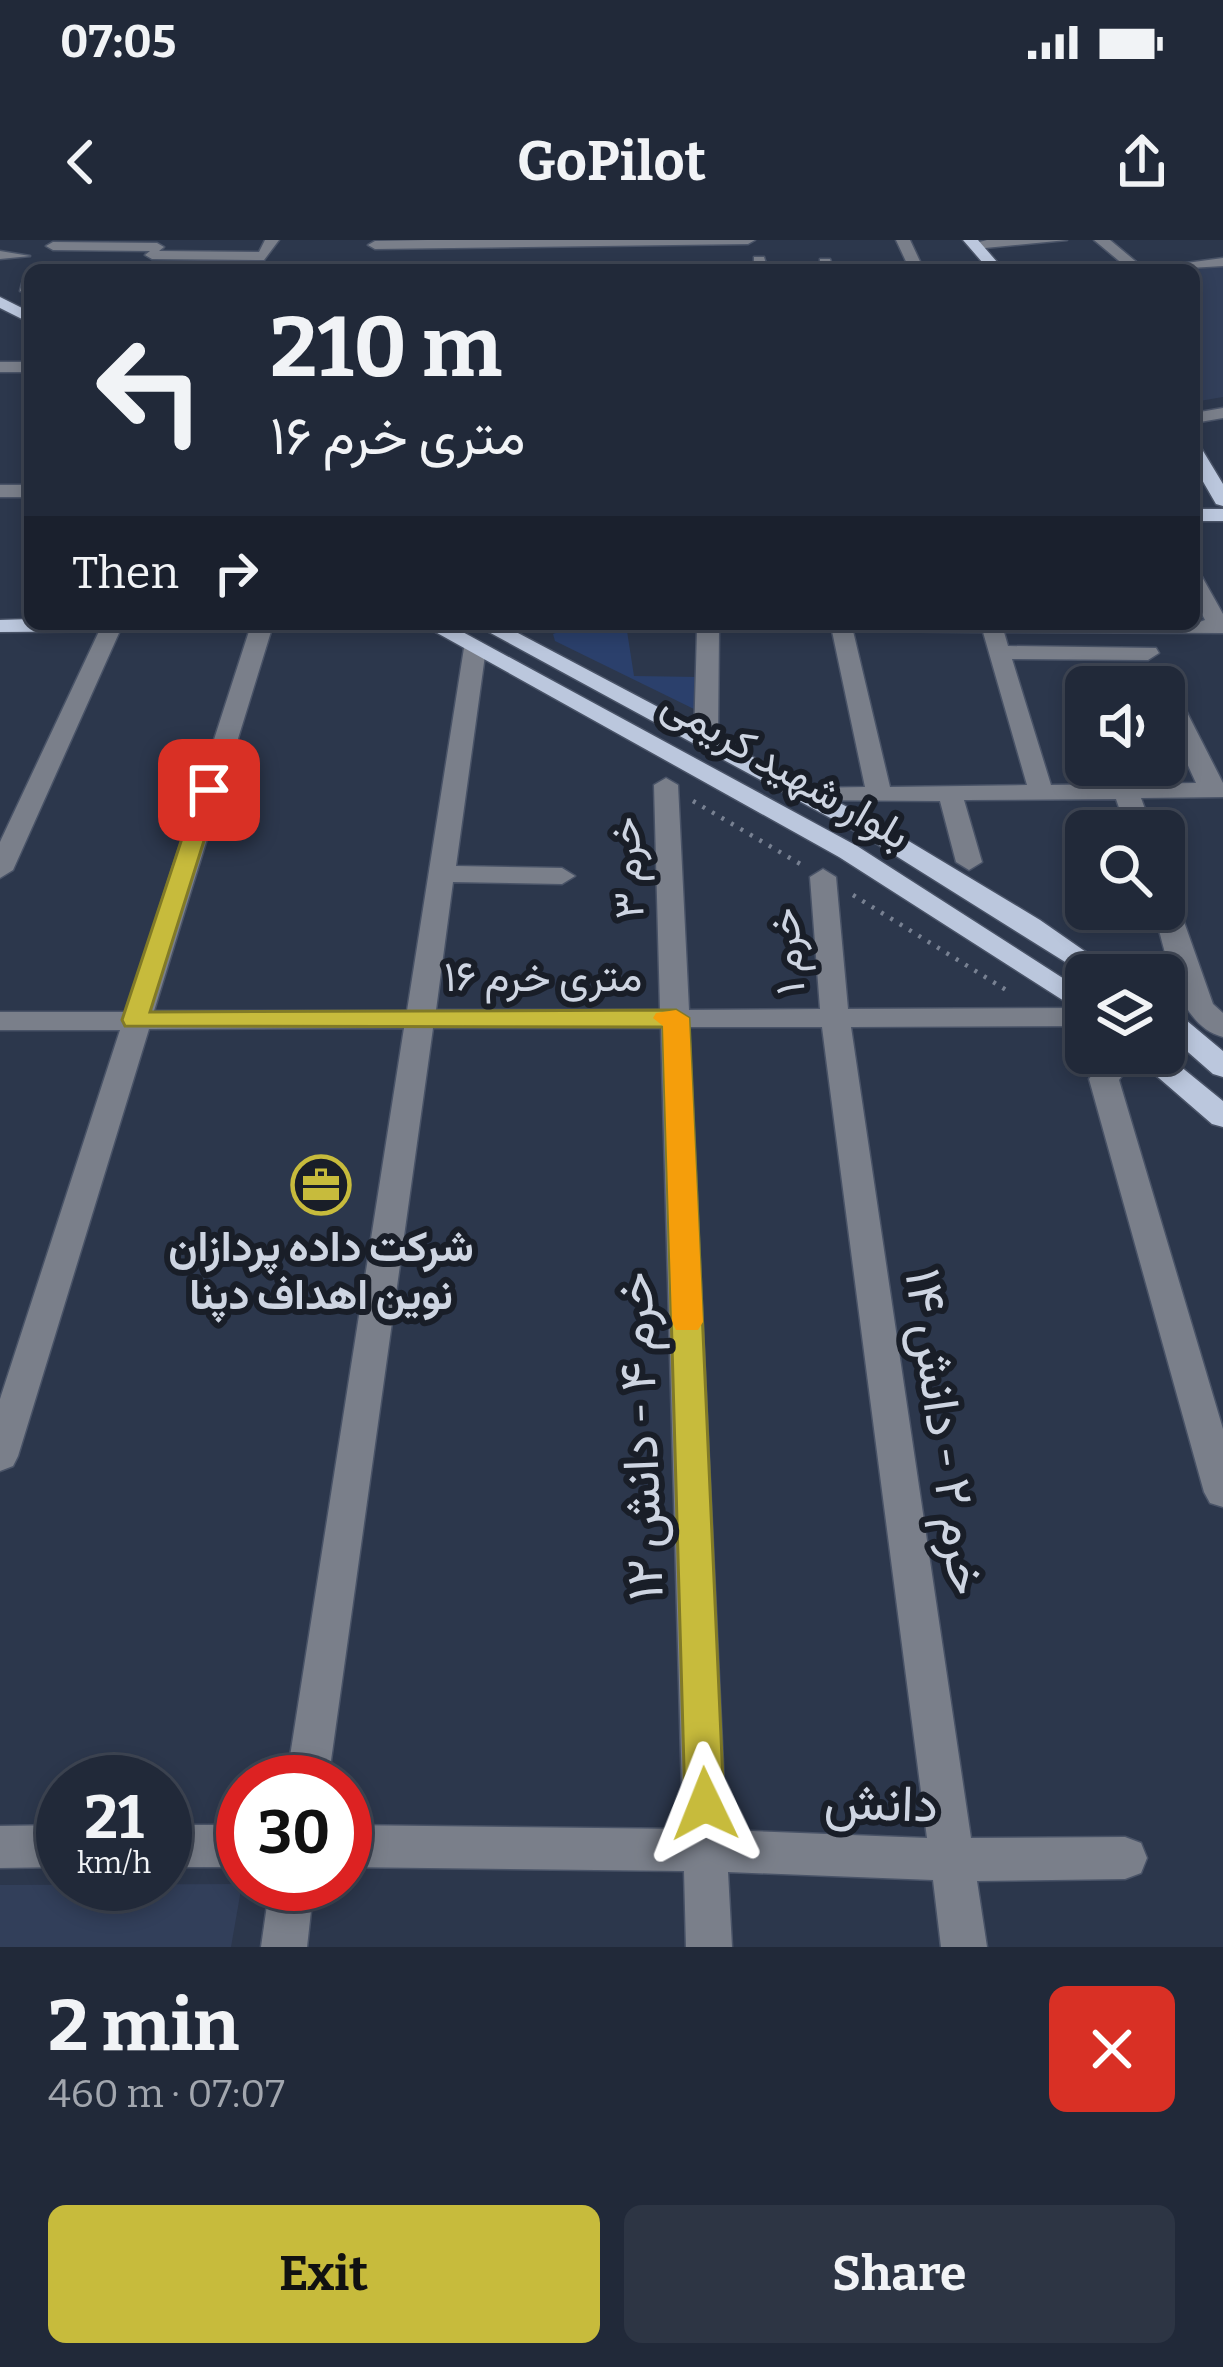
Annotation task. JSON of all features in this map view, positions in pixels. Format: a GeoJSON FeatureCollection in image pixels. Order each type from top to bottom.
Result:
{"type":"FeatureCollection","features":[{"type":"Feature","properties":{"kind":"main road"},"geometry":{"type":"LineString","coordinates":[[1,306],[24,331]]}},
{"type":"Feature","properties":{"kind":"main road"},"geometry":{"type":"LineString","coordinates":[[1200,460],[1223,500]]}},
{"type":"Feature","properties":{"kind":"main road","name":"بلوار شهید کریمی"},"geometry":{"type":"LineString","coordinates":[[480,636],[706,739],[980,893],[1073,954]]}},
{"type":"Feature","properties":{"kind":"main road","name":"بلوار شهید کریمی"},"geometry":{"type":"LineString","coordinates":[[480,636],[851,854],[1065,991]]}},
{"type":"Feature","properties":{"kind":"main road"},"geometry":{"type":"LineString","coordinates":[[1185,1034],[1223,1066]]}},
{"type":"Feature","properties":{"kind":"main road"},"geometry":{"type":"LineString","coordinates":[[1170,1074],[1223,1117]]}},
{"type":"Feature","properties":{"kind":"street"},"geometry":{"type":"LineString","coordinates":[[52,247],[261,262],[272,240]]}},
{"type":"Feature","properties":{"kind":"street"},"geometry":{"type":"LineString","coordinates":[[972,243],[1060,240]]}},
{"type":"Feature","properties":{"kind":"street"},"geometry":{"type":"LineString","coordinates":[[1101,240],[1131,264]]}},
{"type":"Feature","properties":{"kind":"street"},"geometry":{"type":"LineString","coordinates":[[374,247],[434,243],[548,248],[651,241],[707,250],[739,241]]}},
{"type":"Feature","properties":{"kind":"street"},"geometry":{"type":"LineString","coordinates":[[0,255],[23,256]]}},
{"type":"Feature","properties":{"kind":"street"},"geometry":{"type":"LineString","coordinates":[[1200,590],[1221,627]]}},
{"type":"Feature","properties":{"kind":"street"},"geometry":{"type":"LineString","coordinates":[[0,870],[111,630]]}},
{"type":"Feature","properties":{"kind":"street"},"geometry":{"type":"LineString","coordinates":[[0,1456],[260,630]]}},
{"type":"Feature","properties":{"kind":"street"},"geometry":{"type":"LineString","coordinates":[[706,739],[708,630]]}},
{"type":"Feature","properties":{"kind":"street"},"geometry":{"type":"LineString","coordinates":[[843,630],[879,794]]}},
{"type":"Feature","properties":{"kind":"street"},"geometry":{"type":"LineString","coordinates":[[993,630],[1041,792]]}},
{"type":"Feature","properties":{"kind":"street"},"geometry":{"type":"LineString","coordinates":[[1136,630],[1154,666]]}},
{"type":"Feature","properties":{"kind":"street"},"geometry":{"type":"LineString","coordinates":[[311,1755],[418,1019],[480,636]]}},
{"type":"Feature","properties":{"kind":"street"},"geometry":{"type":"LineString","coordinates":[[1000,652],[1148,653]]}},
{"type":"Feature","properties":{"kind":"street"},"geometry":{"type":"LineString","coordinates":[[806,795],[1217,790],[1185,728]]}},
{"type":"Feature","properties":{"kind":"street","name":"خرم ۳"},"geometry":{"type":"LineString","coordinates":[[665,785],[676,1018]]}},
{"type":"Feature","properties":{"kind":"street"},"geometry":{"type":"LineString","coordinates":[[1126,791],[1133,810]]}},
{"type":"Feature","properties":{"kind":"street"},"geometry":{"type":"LineString","coordinates":[[950,793],[969,862]]}},
{"type":"Feature","properties":{"kind":"street"},"geometry":{"type":"LineString","coordinates":[[441,874],[562,876]]}},
{"type":"Feature","properties":{"kind":"street","name":"خرم ۱"},"geometry":{"type":"LineString","coordinates":[[823,877],[835,1018]]}},
{"type":"Feature","properties":{"kind":"street"},"geometry":{"type":"LineString","coordinates":[[1174,930],[1200,1008],[1223,1028]]}},
{"type":"Feature","properties":{"kind":"street"},"geometry":{"type":"LineString","coordinates":[[1185,1013],[1200,1008]]}},
{"type":"Feature","properties":{"kind":"street","name":"۱۶ متری خرم"},"geometry":{"type":"LineString","coordinates":[[0,1021],[1065,1017]]}},
{"type":"Feature","properties":{"kind":"street","name":"خرم ۴ - دانش ۱۲"},"geometry":{"type":"LineString","coordinates":[[676,1018],[709,1947]]}},
{"type":"Feature","properties":{"kind":"street","name":"خرم ۲ - دانش ۱۴"},"geometry":{"type":"LineString","coordinates":[[835,1018],[964,1947]]}},
{"type":"Feature","properties":{"kind":"street"},"geometry":{"type":"LineString","coordinates":[[1106,1074],[1103,1078],[1223,1492]]}},
{"type":"Feature","properties":{"kind":"street"},"geometry":{"type":"LineString","coordinates":[[0,1846],[36,1846]]}},
{"type":"Feature","properties":{"kind":"street","name":"دانش"},"geometry":{"type":"LineString","coordinates":[[372,1846],[706,1850],[953,1860],[1125,1858]]}},
{"type":"Feature","properties":{"kind":"street"},"geometry":{"type":"LineString","coordinates":[[284,1947],[289,1911]]}},
{"type":"Feature","properties":{"kind":"path"},"geometry":{"type":"LineString","coordinates":[[665,785],[970,964],[1046,1017]]}},
{"type":"Feature","properties":{"kind":"shaded area"},"geometry":{"type":"Polygon","coordinates":[[[1223,264],[1223,397],[1200,401],[1200,267],[1223,264]]]}},
{"type":"Feature","properties":{"kind":"shaded area"},"geometry":{"type":"Polygon","coordinates":[[[627,631],[634,676],[699,677],[696,710],[555,641],[553,634],[627,631]]]}},
{"type":"Feature","properties":{"kind":"shaded area"},"geometry":{"type":"Polygon","coordinates":[[[192,1884],[216,1884],[216,1911],[237,1911],[231,1947],[0,1947],[0,1885],[36,1885],[36,1911],[192,1911],[192,1884]]]}},
{"type":"Feature","properties":{"kind":"building","name":"شرکت داده پردازان نوین اهداف دپنا"},"geometry":{"type":"Polygon","coordinates":[[[302,1164],[342,1165],[337,1190],[300,1188],[302,1164]]]}},
{"type":"Feature","properties":{"kind":"slow traffic"},"geometry":{"type":"LineString","coordinates":[[666,1018],[676,1018],[687,1322]]}},
{"type":"Feature","properties":{"kind":"place","name":"شرکت داده پردازان نوین اهداف دپنا"},"geometry":{"type":"Point","coordinates":[321,1185]}},
{"type":"Feature","properties":{"kind":"route"},"geometry":{"type":"LineString","coordinates":[[209,790],[135,1020],[676,1018],[705,1804]]}}]}
